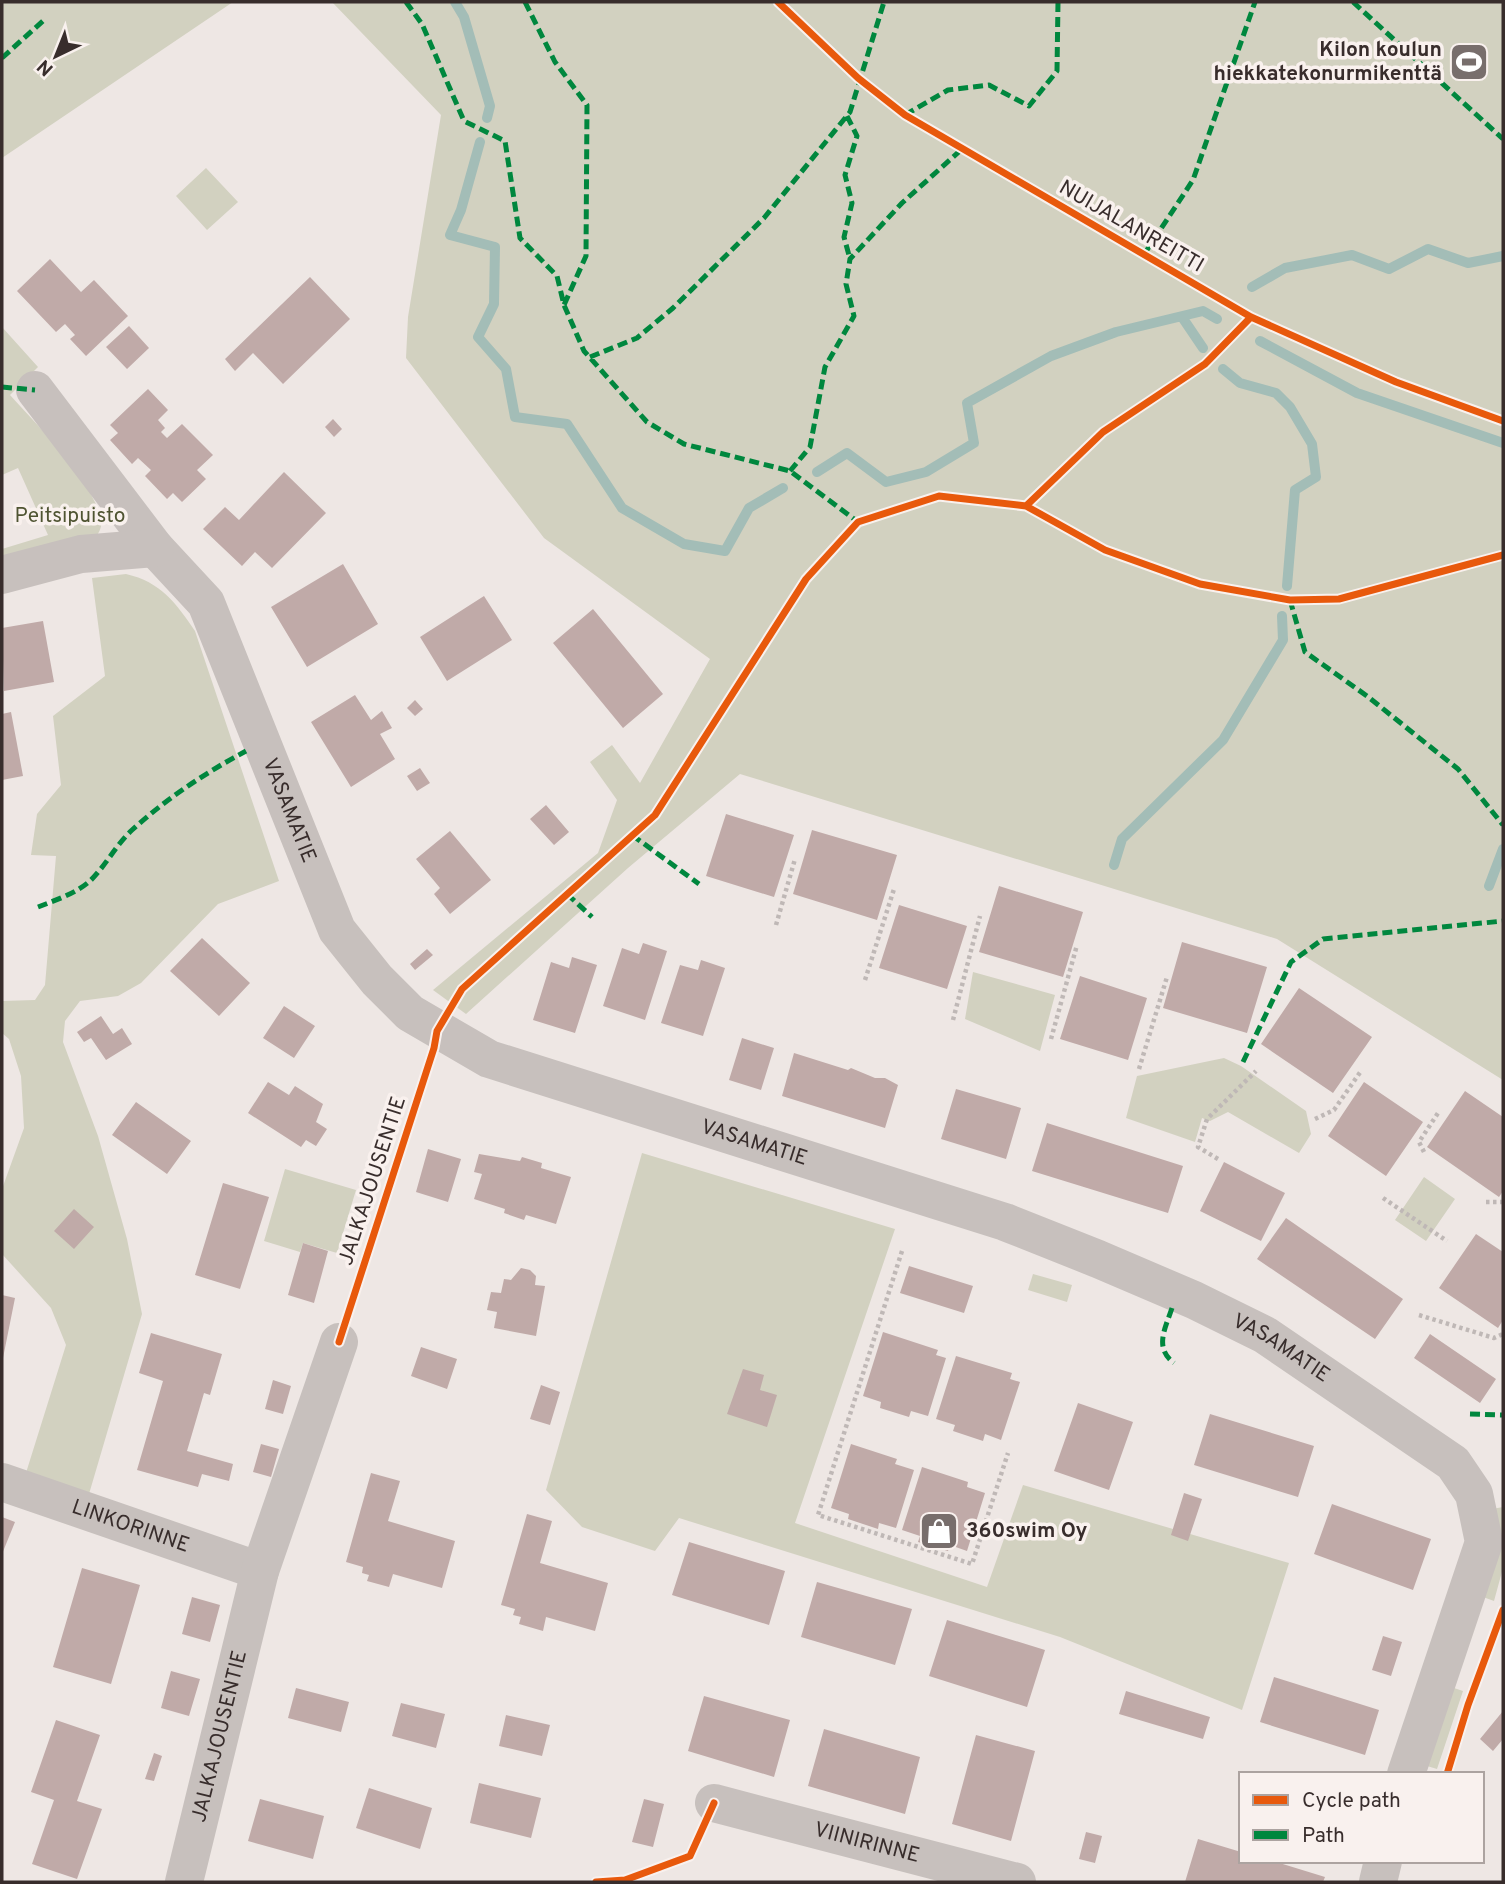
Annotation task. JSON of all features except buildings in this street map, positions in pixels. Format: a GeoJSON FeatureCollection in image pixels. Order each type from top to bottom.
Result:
{"type":"FeatureCollection","features":[{"type":"Feature","properties":{"kind":"street","name":"VASAMATIE"},"geometry":{"type":"LineString","coordinates":[[35,390],[155,548],[206,603],[337,930],[377,980],[410,1013],[489,1059],[1023,1228],[1194,1300],[1265,1335],[1453,1463],[1474,1494],[1484,1542],[1407,1772]]}},
{"type":"Feature","properties":{"kind":"street"},"geometry":{"type":"LineString","coordinates":[[2,575],[81,554],[155,548]]}},
{"type":"Feature","properties":{"kind":"street","name":"JALKAJOUSENTIE"},"geometry":{"type":"LineString","coordinates":[[184,1882],[260,1571],[339,1342]]}},
{"type":"Feature","properties":{"kind":"street","name":"LINKORINNE"},"geometry":{"type":"LineString","coordinates":[[2,1482],[260,1571]]}},
{"type":"Feature","properties":{"kind":"street","name":"VIINIRINNE"},"geometry":{"type":"LineString","coordinates":[[714,1803],[1017,1882]]}},
{"type":"Feature","properties":{"kind":"street"},"geometry":{"type":"LineString","coordinates":[[1378,1882],[1383,1863]]}},
{"type":"Feature","properties":{"kind":"path"},"geometry":{"type":"LineString","coordinates":[[776,925],[795,859]]}},
{"type":"Feature","properties":{"kind":"path"},"geometry":{"type":"LineString","coordinates":[[865,980],[894,889]]}},
{"type":"Feature","properties":{"kind":"path"},"geometry":{"type":"LineString","coordinates":[[953,1020],[980,916]]}},
{"type":"Feature","properties":{"kind":"path"},"geometry":{"type":"LineString","coordinates":[[1051,1039],[1077,945]]}},
{"type":"Feature","properties":{"kind":"path"},"geometry":{"type":"LineString","coordinates":[[1139,1069],[1167,977]]}},
{"type":"Feature","properties":{"kind":"path"},"geometry":{"type":"LineString","coordinates":[[1218,1159],[1198,1147],[1207,1119],[1256,1071]]}},
{"type":"Feature","properties":{"kind":"path"},"geometry":{"type":"LineString","coordinates":[[1315,1119],[1334,1110],[1361,1071]]}},
{"type":"Feature","properties":{"kind":"path"},"geometry":{"type":"LineString","coordinates":[[1424,1152],[1419,1142],[1438,1113]]}},
{"type":"Feature","properties":{"kind":"path"},"geometry":{"type":"LineString","coordinates":[[1383,1198],[1447,1241]]}},
{"type":"Feature","properties":{"kind":"path"},"geometry":{"type":"LineString","coordinates":[[1486,1202],[1503,1202]]}},
{"type":"Feature","properties":{"kind":"path"},"geometry":{"type":"LineString","coordinates":[[902,1251],[818,1515],[972,1564],[1008,1453]]}},
{"type":"Feature","properties":{"kind":"path"},"geometry":{"type":"LineString","coordinates":[[1419,1315],[1493,1338],[1503,1334]]}},
{"type":"Feature","properties":{"kind":"green space"},"geometry":{"type":"Polygon","coordinates":[[[2,2],[233,2],[2,158],[2,2]]]}},
{"type":"Feature","properties":{"kind":"green space"},"geometry":{"type":"Polygon","coordinates":[[[332,2],[1503,2],[1503,1080],[1277,939],[740,774],[628,868],[466,1014],[433,990],[598,853],[617,800],[590,762],[612,745],[640,783],[710,659],[544,538],[406,358],[408,317],[441,115],[332,2]]]}},
{"type":"Feature","properties":{"kind":"green space"},"geometry":{"type":"Polygon","coordinates":[[[206,168],[238,202],[207,230],[176,196],[206,168]]]}},
{"type":"Feature","properties":{"kind":"green space","name":"Peitsipuisto"},"geometry":{"type":"Polygon","coordinates":[[[2,327],[38,367],[10,395],[73,467],[93,499],[102,521],[95,539],[2,561],[2,549],[48,535],[18,468],[2,475],[2,327]]]}},
{"type":"Feature","properties":{"kind":"green space"},"geometry":{"type":"Polygon","coordinates":[[[126,574],[149,582],[167,595],[195,631],[279,881],[218,904],[141,983],[118,996],[80,1001],[65,1021],[63,1042],[98,1136],[127,1239],[142,1314],[89,1494],[25,1476],[66,1345],[51,1308],[2,1254],[2,1189],[24,1128],[21,1076],[9,1039],[2,1033],[2,1001],[35,1000],[45,985],[56,856],[31,855],[37,814],[61,785],[53,716],[105,676],[92,578],[126,574]]]}},
{"type":"Feature","properties":{"kind":"green space"},"geometry":{"type":"Polygon","coordinates":[[[973,972],[1055,995],[1040,1051],[965,1019],[973,972]]]}},
{"type":"Feature","properties":{"kind":"green space"},"geometry":{"type":"Polygon","coordinates":[[[1224,1058],[1241,1066],[1306,1111],[1311,1134],[1299,1153],[1228,1112],[1210,1121],[1202,1118],[1195,1142],[1126,1118],[1137,1076],[1224,1058]]]}},
{"type":"Feature","properties":{"kind":"green space"},"geometry":{"type":"Polygon","coordinates":[[[642,1153],[895,1229],[795,1523],[987,1587],[1023,1485],[1289,1563],[1242,1710],[1060,1637],[679,1518],[655,1551],[582,1527],[546,1490],[642,1153]]]}},
{"type":"Feature","properties":{"kind":"green space"},"geometry":{"type":"Polygon","coordinates":[[[285,1169],[356,1190],[337,1253],[303,1243],[300,1252],[264,1241],[285,1169]]]}},
{"type":"Feature","properties":{"kind":"green space"},"geometry":{"type":"Polygon","coordinates":[[[1424,1177],[1455,1199],[1426,1241],[1395,1220],[1424,1177]]]}},
{"type":"Feature","properties":{"kind":"green space"},"geometry":{"type":"Polygon","coordinates":[[[1033,1274],[1072,1285],[1067,1302],[1028,1290],[1033,1274]]]}},
{"type":"Feature","properties":{"kind":"green space"},"geometry":{"type":"Polygon","coordinates":[[[1503,1507],[1503,1568],[1494,1601],[1483,1597],[1492,1509],[1503,1507]]]}},
{"type":"Feature","properties":{"kind":"green space"},"geometry":{"type":"Polygon","coordinates":[[[1454,1688],[1463,1691],[1437,1769],[1427,1766],[1454,1688]]]}},
{"type":"Feature","properties":{"kind":"waterway"},"geometry":{"type":"LineString","coordinates":[[455,2],[464,17],[490,106],[487,118]]}},
{"type":"Feature","properties":{"kind":"waterway"},"geometry":{"type":"LineString","coordinates":[[480,142],[461,210],[450,235],[495,247],[494,304],[478,337],[506,369],[515,417],[567,424],[622,508],[684,544],[725,551],[749,508],[783,488]]}},
{"type":"Feature","properties":{"kind":"waterway"},"geometry":{"type":"LineString","coordinates":[[1252,287],[1285,268],[1352,255],[1389,269],[1428,249],[1468,263],[1503,256]]}},
{"type":"Feature","properties":{"kind":"waterway"},"geometry":{"type":"LineString","coordinates":[[817,472],[847,453],[886,482],[926,472],[974,443],[967,403],[1051,356],[1116,332],[1203,311],[1217,319]]}},
{"type":"Feature","properties":{"kind":"waterway"},"geometry":{"type":"LineString","coordinates":[[1182,317],[1203,348]]}},
{"type":"Feature","properties":{"kind":"waterway"},"geometry":{"type":"LineString","coordinates":[[1260,341],[1357,393],[1503,443]]}},
{"type":"Feature","properties":{"kind":"waterway"},"geometry":{"type":"LineString","coordinates":[[1223,369],[1240,383],[1276,393],[1290,407],[1312,444],[1316,477],[1295,490],[1287,586]]}},
{"type":"Feature","properties":{"kind":"waterway"},"geometry":{"type":"LineString","coordinates":[[1114,865],[1122,839],[1223,740],[1283,640],[1282,616]]}},
{"type":"Feature","properties":{"kind":"waterway"},"geometry":{"type":"LineString","coordinates":[[1489,886],[1503,849]]}},
{"type":"Feature","properties":{"kind":"marked path"},"geometry":{"type":"LineString","coordinates":[[406,2],[422,24],[464,121],[505,141],[520,238],[557,276],[564,305],[584,351],[647,422],[684,444],[790,471],[858,522]]}},
{"type":"Feature","properties":{"kind":"marked path"},"geometry":{"type":"LineString","coordinates":[[525,2],[555,62],[587,105],[586,256],[564,305]]}},
{"type":"Feature","properties":{"kind":"marked path"},"geometry":{"type":"LineString","coordinates":[[590,357],[637,338],[673,308],[764,218],[850,112],[884,2]]}},
{"type":"Feature","properties":{"kind":"marked path"},"geometry":{"type":"LineString","coordinates":[[905,115],[948,90],[989,85],[1029,106],[1057,71],[1058,2]]}},
{"type":"Feature","properties":{"kind":"marked path"},"geometry":{"type":"LineString","coordinates":[[1145,253],[1193,180],[1255,2]]}},
{"type":"Feature","properties":{"kind":"marked path"},"geometry":{"type":"LineString","coordinates":[[1353,2],[1503,139]]}},
{"type":"Feature","properties":{"kind":"marked path"},"geometry":{"type":"LineString","coordinates":[[2,58],[44,20]]}},
{"type":"Feature","properties":{"kind":"marked path"},"geometry":{"type":"LineString","coordinates":[[847,116],[857,136],[845,175],[852,203],[844,237],[850,259]]}},
{"type":"Feature","properties":{"kind":"marked path"},"geometry":{"type":"LineString","coordinates":[[790,471],[810,447],[825,367],[854,316],[846,284],[850,259],[902,203],[962,149]]}},
{"type":"Feature","properties":{"kind":"marked path"},"geometry":{"type":"LineString","coordinates":[[2,387],[35,390]]}},
{"type":"Feature","properties":{"kind":"marked path"},"geometry":{"type":"LineString","coordinates":[[1290,600],[1305,652],[1367,696],[1458,769],[1503,825]]}},
{"type":"Feature","properties":{"kind":"marked path"},"geometry":{"type":"LineString","coordinates":[[38,907],[85,885],[126,836],[158,808],[186,787],[246,751]]}},
{"type":"Feature","properties":{"kind":"marked path"},"geometry":{"type":"LineString","coordinates":[[632,835],[699,884]]}},
{"type":"Feature","properties":{"kind":"marked path"},"geometry":{"type":"LineString","coordinates":[[567,894],[592,917]]}},
{"type":"Feature","properties":{"kind":"marked path"},"geometry":{"type":"LineString","coordinates":[[1243,1062],[1291,962],[1323,939],[1503,921]]}},
{"type":"Feature","properties":{"kind":"marked path"},"geometry":{"type":"LineString","coordinates":[[1172,1308],[1164,1331],[1163,1345],[1164,1351],[1174,1363]]}},
{"type":"Feature","properties":{"kind":"marked path"},"geometry":{"type":"LineString","coordinates":[[1470,1414],[1503,1415]]}},
{"type":"Feature","properties":{"kind":"cycle path","name":"NUIJALANREITTI"},"geometry":{"type":"LineString","coordinates":[[778,2],[858,78],[905,115],[1251,317],[1396,382],[1503,421]]}},
{"type":"Feature","properties":{"kind":"cycle path"},"geometry":{"type":"LineString","coordinates":[[1026,506],[1103,432],[1205,364],[1251,317]]}},
{"type":"Feature","properties":{"kind":"cycle path"},"geometry":{"type":"LineString","coordinates":[[339,1342],[434,1048],[437,1031],[462,989],[655,815],[806,579],[858,522],[939,496],[1026,506],[1105,550],[1200,584],[1290,600],[1339,599],[1503,555]]}},
{"type":"Feature","properties":{"kind":"cycle path"},"geometry":{"type":"LineString","coordinates":[[1448,1772],[1468,1705],[1503,1610]]}},
{"type":"Feature","properties":{"kind":"cycle path"},"geometry":{"type":"LineString","coordinates":[[596,1882],[625,1880],[690,1856],[714,1803]]}},
{"type":"Feature","properties":{"kind":"place","name":"Kilon koulun hiekkatekonurmikenttä"},"geometry":{"type":"Point","coordinates":[1469,62]}},
{"type":"Feature","properties":{"kind":"place","name":"360swim Oy"},"geometry":{"type":"Point","coordinates":[939,1531]}}]}
